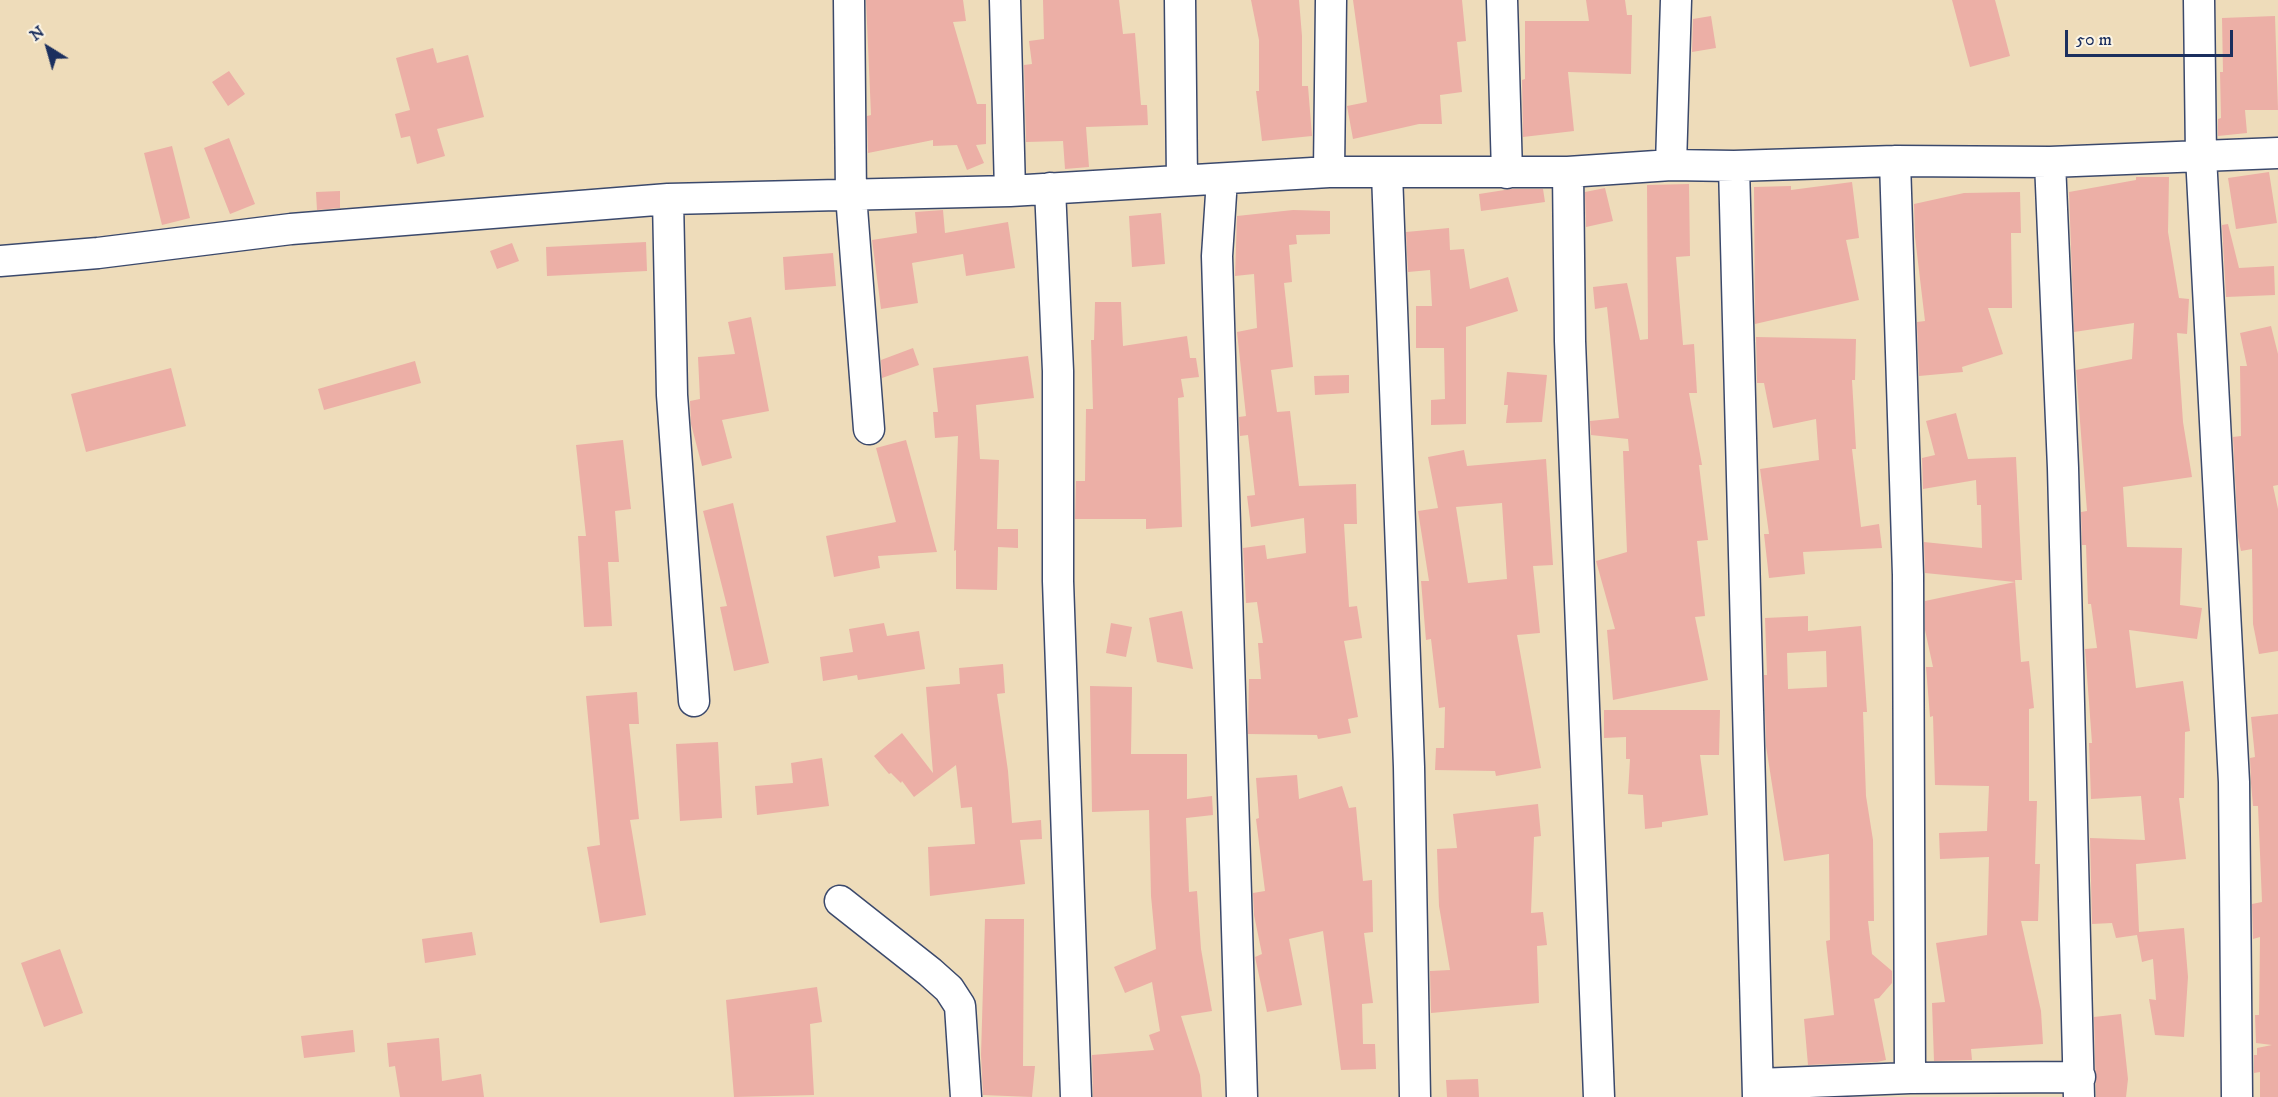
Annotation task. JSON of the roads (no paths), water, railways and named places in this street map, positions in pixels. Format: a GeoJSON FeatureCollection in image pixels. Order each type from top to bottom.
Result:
{"type":"FeatureCollection","features":[{"type":"Feature","properties":{"kind":"street"},"geometry":{"type":"LineString","coordinates":[[849,0],[851,195],[869,429]]}},
{"type":"Feature","properties":{"kind":"street"},"geometry":{"type":"LineString","coordinates":[[1005,0],[1010,191]]}},
{"type":"Feature","properties":{"kind":"street"},"geometry":{"type":"LineString","coordinates":[[1180,0],[1182,180]]}},
{"type":"Feature","properties":{"kind":"street"},"geometry":{"type":"LineString","coordinates":[[1329,172],[1331,0]]}},
{"type":"Feature","properties":{"kind":"street"},"geometry":{"type":"LineString","coordinates":[[1502,0],[1507,173]]}},
{"type":"Feature","properties":{"kind":"street"},"geometry":{"type":"LineString","coordinates":[[1671,165],[1676,0]]}},
{"type":"Feature","properties":{"kind":"street"},"geometry":{"type":"LineString","coordinates":[[2199,0],[2200,156],[2234,782],[2238,1097]]}},
{"type":"Feature","properties":{"kind":"street"},"geometry":{"type":"LineString","coordinates":[[0,261],[98,253],[291,229],[668,199],[1010,191],[1329,172],[1568,172],[1671,165],[1734,166],[1895,161],[2050,162],[2278,153]]}},
{"type":"Feature","properties":{"kind":"street"},"geometry":{"type":"LineString","coordinates":[[1895,161],[1908,575],[1910,1078]]}},
{"type":"Feature","properties":{"kind":"street"},"geometry":{"type":"LineString","coordinates":[[1734,166],[1758,1091],[1910,1078],[2080,1087],[2063,468],[2050,162]]}},
{"type":"Feature","properties":{"kind":"street"},"geometry":{"type":"LineString","coordinates":[[1568,172],[1570,341],[1599,1097]]}},
{"type":"Feature","properties":{"kind":"street"},"geometry":{"type":"LineString","coordinates":[[1387,173],[1409,767],[1415,1097]]}},
{"type":"Feature","properties":{"kind":"street"},"geometry":{"type":"LineString","coordinates":[[1222,179],[1217,256],[1242,1097]]}},
{"type":"Feature","properties":{"kind":"street"},"geometry":{"type":"LineString","coordinates":[[1050,188],[1058,371],[1058,581],[1076,1097]]}},
{"type":"Feature","properties":{"kind":"street"},"geometry":{"type":"LineString","coordinates":[[668,199],[672,395],[694,701]]}},
{"type":"Feature","properties":{"kind":"street"},"geometry":{"type":"LineString","coordinates":[[840,901],[930,972],[949,989],[960,1006],[966,1097]]}}]}
